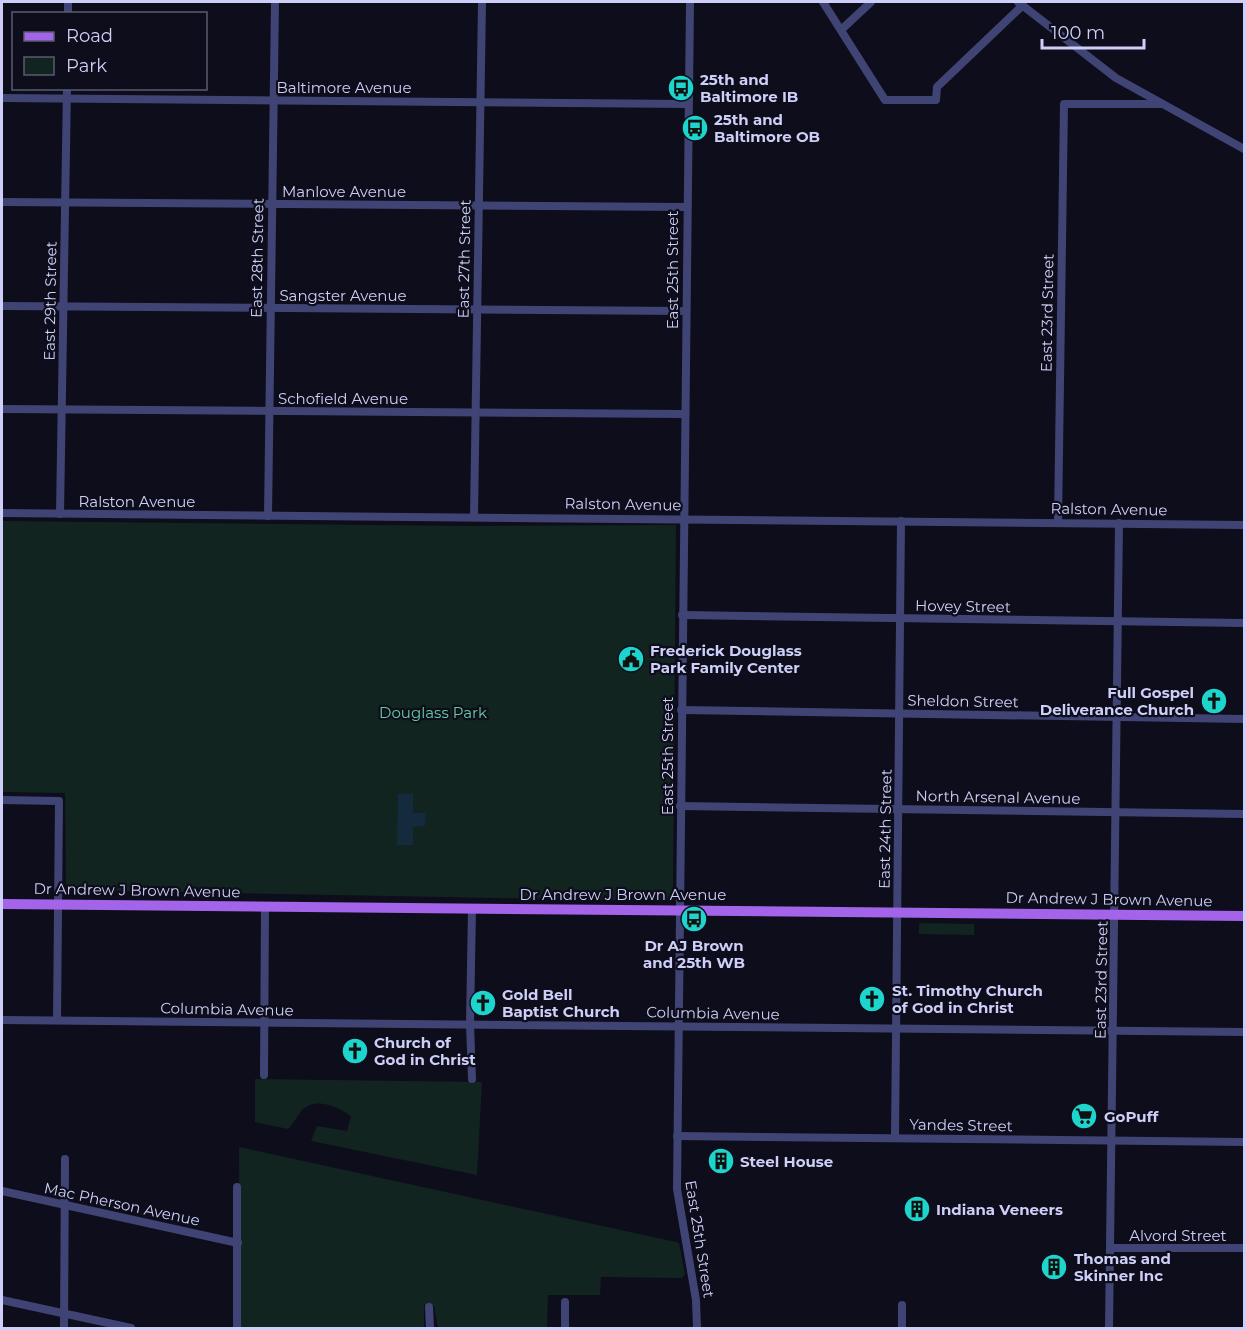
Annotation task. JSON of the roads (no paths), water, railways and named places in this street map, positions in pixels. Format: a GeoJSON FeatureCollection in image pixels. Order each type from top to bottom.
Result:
{"type":"FeatureCollection","features":[{"type":"Feature","properties":{"kind":"main road","name":"Dr Andrew J Brown Avenue"},"geometry":{"type":"LineString","coordinates":[[2,904],[1245,916]]}},
{"type":"Feature","properties":{"kind":"street","name":"East 28th Street"},"geometry":{"type":"LineString","coordinates":[[268,516],[269,308],[275,2]]}},
{"type":"Feature","properties":{"kind":"street","name":"East 27th Street"},"geometry":{"type":"LineString","coordinates":[[474,516],[482,2]]}},
{"type":"Feature","properties":{"kind":"street","name":"East 25th Street"},"geometry":{"type":"LineString","coordinates":[[690,2],[687,104],[677,1197],[697,1303],[697,1329]]}},
{"type":"Feature","properties":{"kind":"street"},"geometry":{"type":"LineString","coordinates":[[823,2],[885,100],[936,100],[937,87],[1021,3],[1109,74],[1245,149]]}},
{"type":"Feature","properties":{"kind":"street"},"geometry":{"type":"LineString","coordinates":[[842,30],[871,2]]}},
{"type":"Feature","properties":{"kind":"street","name":"East 29th Street"},"geometry":{"type":"LineString","coordinates":[[60,514],[67,90]]}},
{"type":"Feature","properties":{"kind":"street","name":"Baltimore Avenue"},"geometry":{"type":"LineString","coordinates":[[2,98],[687,104]]}},
{"type":"Feature","properties":{"kind":"street","name":"East 23rd Street"},"geometry":{"type":"LineString","coordinates":[[1058,522],[1064,104],[1162,104]]}},
{"type":"Feature","properties":{"kind":"street","name":"Manlove Avenue"},"geometry":{"type":"LineString","coordinates":[[2,202],[686,207]]}},
{"type":"Feature","properties":{"kind":"street","name":"Sangster Avenue"},"geometry":{"type":"LineString","coordinates":[[2,306],[685,311]]}},
{"type":"Feature","properties":{"kind":"street","name":"Schofield Avenue"},"geometry":{"type":"LineString","coordinates":[[2,409],[684,414]]}},
{"type":"Feature","properties":{"kind":"street","name":"Ralston Avenue"},"geometry":{"type":"LineString","coordinates":[[2,513],[1245,525]]}},
{"type":"Feature","properties":{"kind":"street","name":"East 24th Street"},"geometry":{"type":"LineString","coordinates":[[896,1137],[902,521]]}},
{"type":"Feature","properties":{"kind":"street","name":"East 23rd Street"},"geometry":{"type":"LineString","coordinates":[[1109,1329],[1112,1248],[1119,523]]}},
{"type":"Feature","properties":{"kind":"street","name":"Hovey Street"},"geometry":{"type":"LineString","coordinates":[[682,615],[1245,624]]}},
{"type":"Feature","properties":{"kind":"street","name":"Sheldon Street"},"geometry":{"type":"LineString","coordinates":[[681,710],[1245,719]]}},
{"type":"Feature","properties":{"kind":"street"},"geometry":{"type":"LineString","coordinates":[[2,801],[59,801],[57,1020]]}},
{"type":"Feature","properties":{"kind":"street","name":"North Arsenal Avenue"},"geometry":{"type":"LineString","coordinates":[[680,806],[1245,814]]}},
{"type":"Feature","properties":{"kind":"street"},"geometry":{"type":"LineString","coordinates":[[264,1075],[265,906]]}},
{"type":"Feature","properties":{"kind":"street"},"geometry":{"type":"LineString","coordinates":[[472,908],[470,1024],[472,1079]]}},
{"type":"Feature","properties":{"kind":"street","name":"Columbia Avenue"},"geometry":{"type":"LineString","coordinates":[[2,1020],[1245,1032]]}},
{"type":"Feature","properties":{"kind":"street","name":"Yandes Street"},"geometry":{"type":"LineString","coordinates":[[677,1136],[1245,1142]]}},
{"type":"Feature","properties":{"kind":"street"},"geometry":{"type":"LineString","coordinates":[[64,1329],[65,1159]]}},
{"type":"Feature","properties":{"kind":"street"},"geometry":{"type":"LineString","coordinates":[[237,1187],[237,1329]]}},
{"type":"Feature","properties":{"kind":"street","name":"Mac Pherson Avenue"},"geometry":{"type":"LineString","coordinates":[[2,1191],[238,1243]]}},
{"type":"Feature","properties":{"kind":"street","name":"Alvord Street"},"geometry":{"type":"LineString","coordinates":[[1112,1248],[1245,1248]]}},
{"type":"Feature","properties":{"kind":"street"},"geometry":{"type":"LineString","coordinates":[[2,1300],[131,1329]]}},
{"type":"Feature","properties":{"kind":"street"},"geometry":{"type":"LineString","coordinates":[[565,1302],[565,1329]]}},
{"type":"Feature","properties":{"kind":"street"},"geometry":{"type":"LineString","coordinates":[[902,1305],[902,1329]]}},
{"type":"Feature","properties":{"kind":"street"},"geometry":{"type":"LineString","coordinates":[[429,1306],[430,1329]]}},
{"type":"Feature","properties":{"kind":"water"},"geometry":{"type":"Polygon","coordinates":[[[398,794],[413,794],[413,813],[426,813],[425,826],[413,827],[413,845],[397,845],[398,794]]]}},
{"type":"Feature","properties":{"kind":"place","name":"25th and Baltimore IB"},"geometry":{"type":"Point","coordinates":[681,88]}},
{"type":"Feature","properties":{"kind":"place","name":"25th and Baltimore OB"},"geometry":{"type":"Point","coordinates":[695,128]}},
{"type":"Feature","properties":{"kind":"place","name":"Frederick Douglass Park Family Center"},"geometry":{"type":"Point","coordinates":[631,659]}},
{"type":"Feature","properties":{"kind":"place","name":"Full Gospel Deliverance Church"},"geometry":{"type":"Point","coordinates":[1214,701]}},
{"type":"Feature","properties":{"kind":"place","name":"Dr AJ Brown and 25th WB"},"geometry":{"type":"Point","coordinates":[694,919]}},
{"type":"Feature","properties":{"kind":"place","name":"St. Timothy Church of God in Christ"},"geometry":{"type":"Point","coordinates":[872,999]}},
{"type":"Feature","properties":{"kind":"place","name":"Gold Bell Baptist Church"},"geometry":{"type":"Point","coordinates":[483,1003]}},
{"type":"Feature","properties":{"kind":"place","name":"Church of God in Christ"},"geometry":{"type":"Point","coordinates":[355,1051]}},
{"type":"Feature","properties":{"kind":"place","name":"GoPuff"},"geometry":{"type":"Point","coordinates":[1084,1116]}},
{"type":"Feature","properties":{"kind":"place","name":"Steel House"},"geometry":{"type":"Point","coordinates":[721,1161]}},
{"type":"Feature","properties":{"kind":"place","name":"Indiana Veneers"},"geometry":{"type":"Point","coordinates":[917,1209]}},
{"type":"Feature","properties":{"kind":"place","name":"Thomas and Skinner Inc"},"geometry":{"type":"Point","coordinates":[1054,1267]}},
{"type":"Feature","properties":{"kind":"park label","name":"Douglass Park"},"geometry":{"type":"Point","coordinates":[433,712]}}]}
